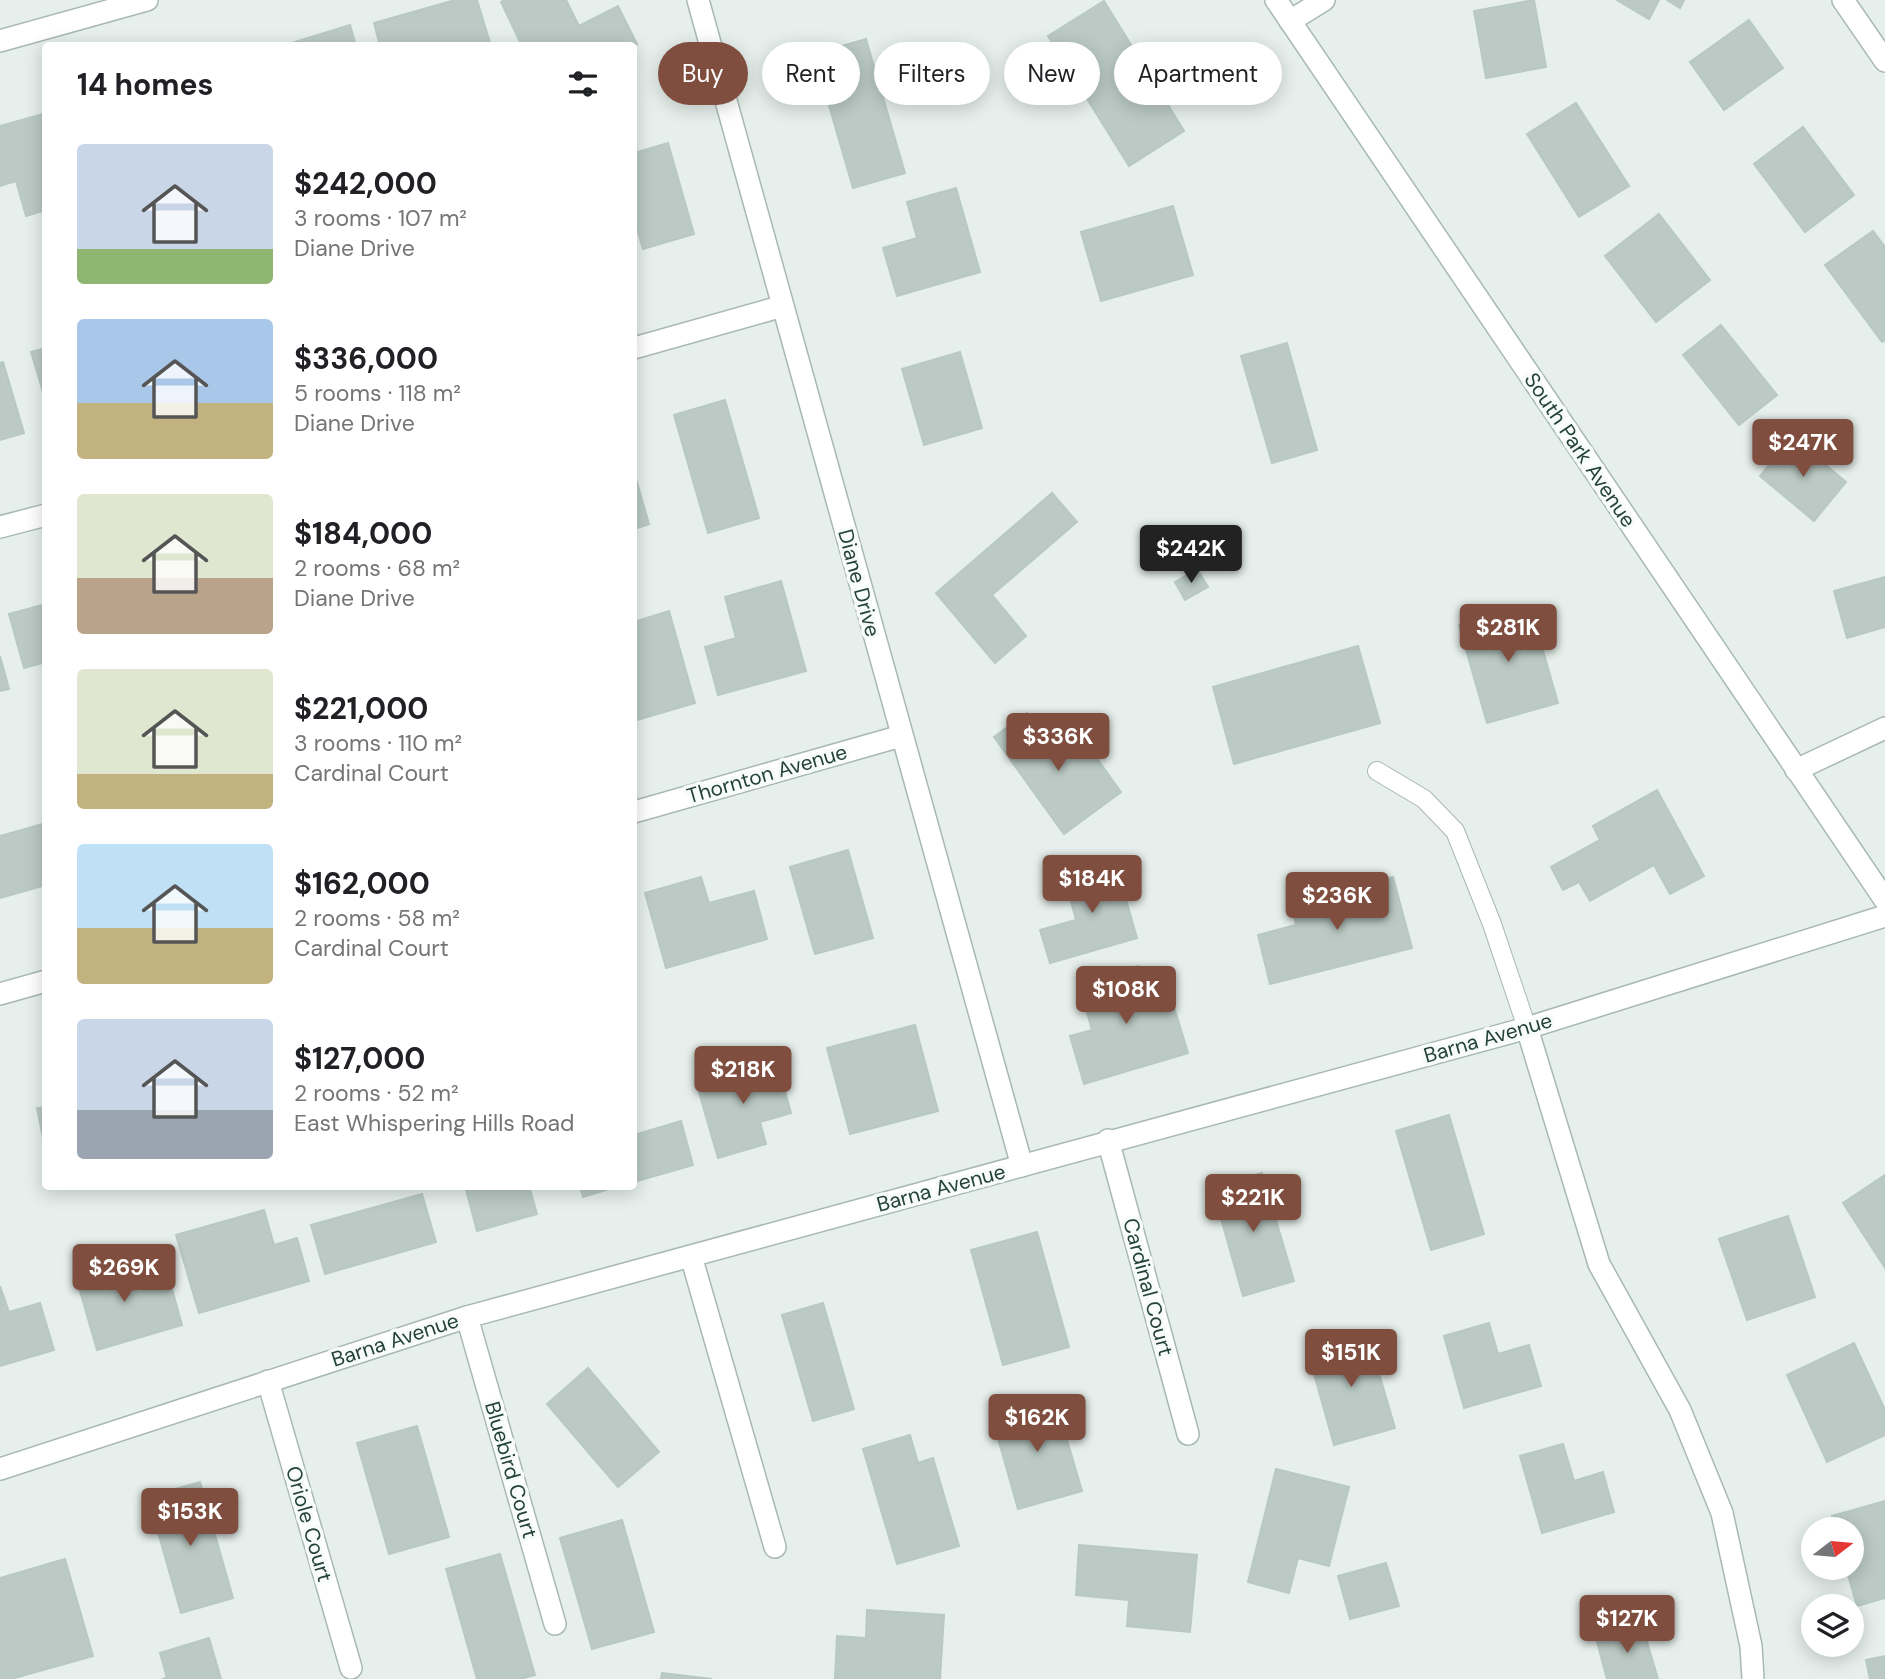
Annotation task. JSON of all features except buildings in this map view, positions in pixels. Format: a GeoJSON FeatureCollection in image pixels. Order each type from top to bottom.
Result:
{"type":"FeatureCollection","features":[{"type":"Feature","properties":{"kind":"street"},"geometry":{"type":"LineString","coordinates":[[0,41],[147,0]]}},
{"type":"Feature","properties":{"kind":"street","name":"Diane Drive"},"geometry":{"type":"LineString","coordinates":[[698,0],[1022,1166]]}},
{"type":"Feature","properties":{"kind":"street","name":"South Park Avenue"},"geometry":{"type":"LineString","coordinates":[[1276,0],[1885,900]]}},
{"type":"Feature","properties":{"kind":"street"},"geometry":{"type":"LineString","coordinates":[[1290,21],[1324,0]]}},
{"type":"Feature","properties":{"kind":"street"},"geometry":{"type":"LineString","coordinates":[[1843,0],[1885,61]]}},
{"type":"Feature","properties":{"kind":"street"},"geometry":{"type":"LineString","coordinates":[[637,347],[783,306]]}},
{"type":"Feature","properties":{"kind":"street"},"geometry":{"type":"LineString","coordinates":[[0,527],[42,515]]}},
{"type":"Feature","properties":{"kind":"street"},"geometry":{"type":"LineString","coordinates":[[1796,770],[1885,728]]}},
{"type":"Feature","properties":{"kind":"street","name":"Thornton Avenue"},"geometry":{"type":"LineString","coordinates":[[637,811],[901,736]]}},
{"type":"Feature","properties":{"kind":"street","name":"Barna Avenue"},"geometry":{"type":"LineString","coordinates":[[0,1469],[467,1317],[1022,1166],[1108,1140],[1527,1028],[1885,916]]}},
{"type":"Feature","properties":{"kind":"street"},"geometry":{"type":"LineString","coordinates":[[0,994],[42,982]]}},
{"type":"Feature","properties":{"kind":"street"},"geometry":{"type":"LineString","coordinates":[[1527,1028],[1598,1264],[1680,1409],[1722,1513],[1751,1646],[1754,1679]]}},
{"type":"Feature","properties":{"kind":"street","name":"Cardinal Court"},"geometry":{"type":"LineString","coordinates":[[1108,1140],[1188,1434]]}},
{"type":"Feature","properties":{"kind":"street"},"geometry":{"type":"LineString","coordinates":[[691,1256],[775,1547]]}},
{"type":"Feature","properties":{"kind":"street","name":"Bluebird Court"},"geometry":{"type":"LineString","coordinates":[[467,1317],[555,1624]]}},
{"type":"Feature","properties":{"kind":"street","name":"Oriole Court"},"geometry":{"type":"LineString","coordinates":[[268,1381],[351,1668]]}},
{"type":"Feature","properties":{"kind":"lane"},"geometry":{"type":"LineString","coordinates":[[1377,771],[1424,799],[1455,831],[1492,924],[1527,1028]]}}]}
